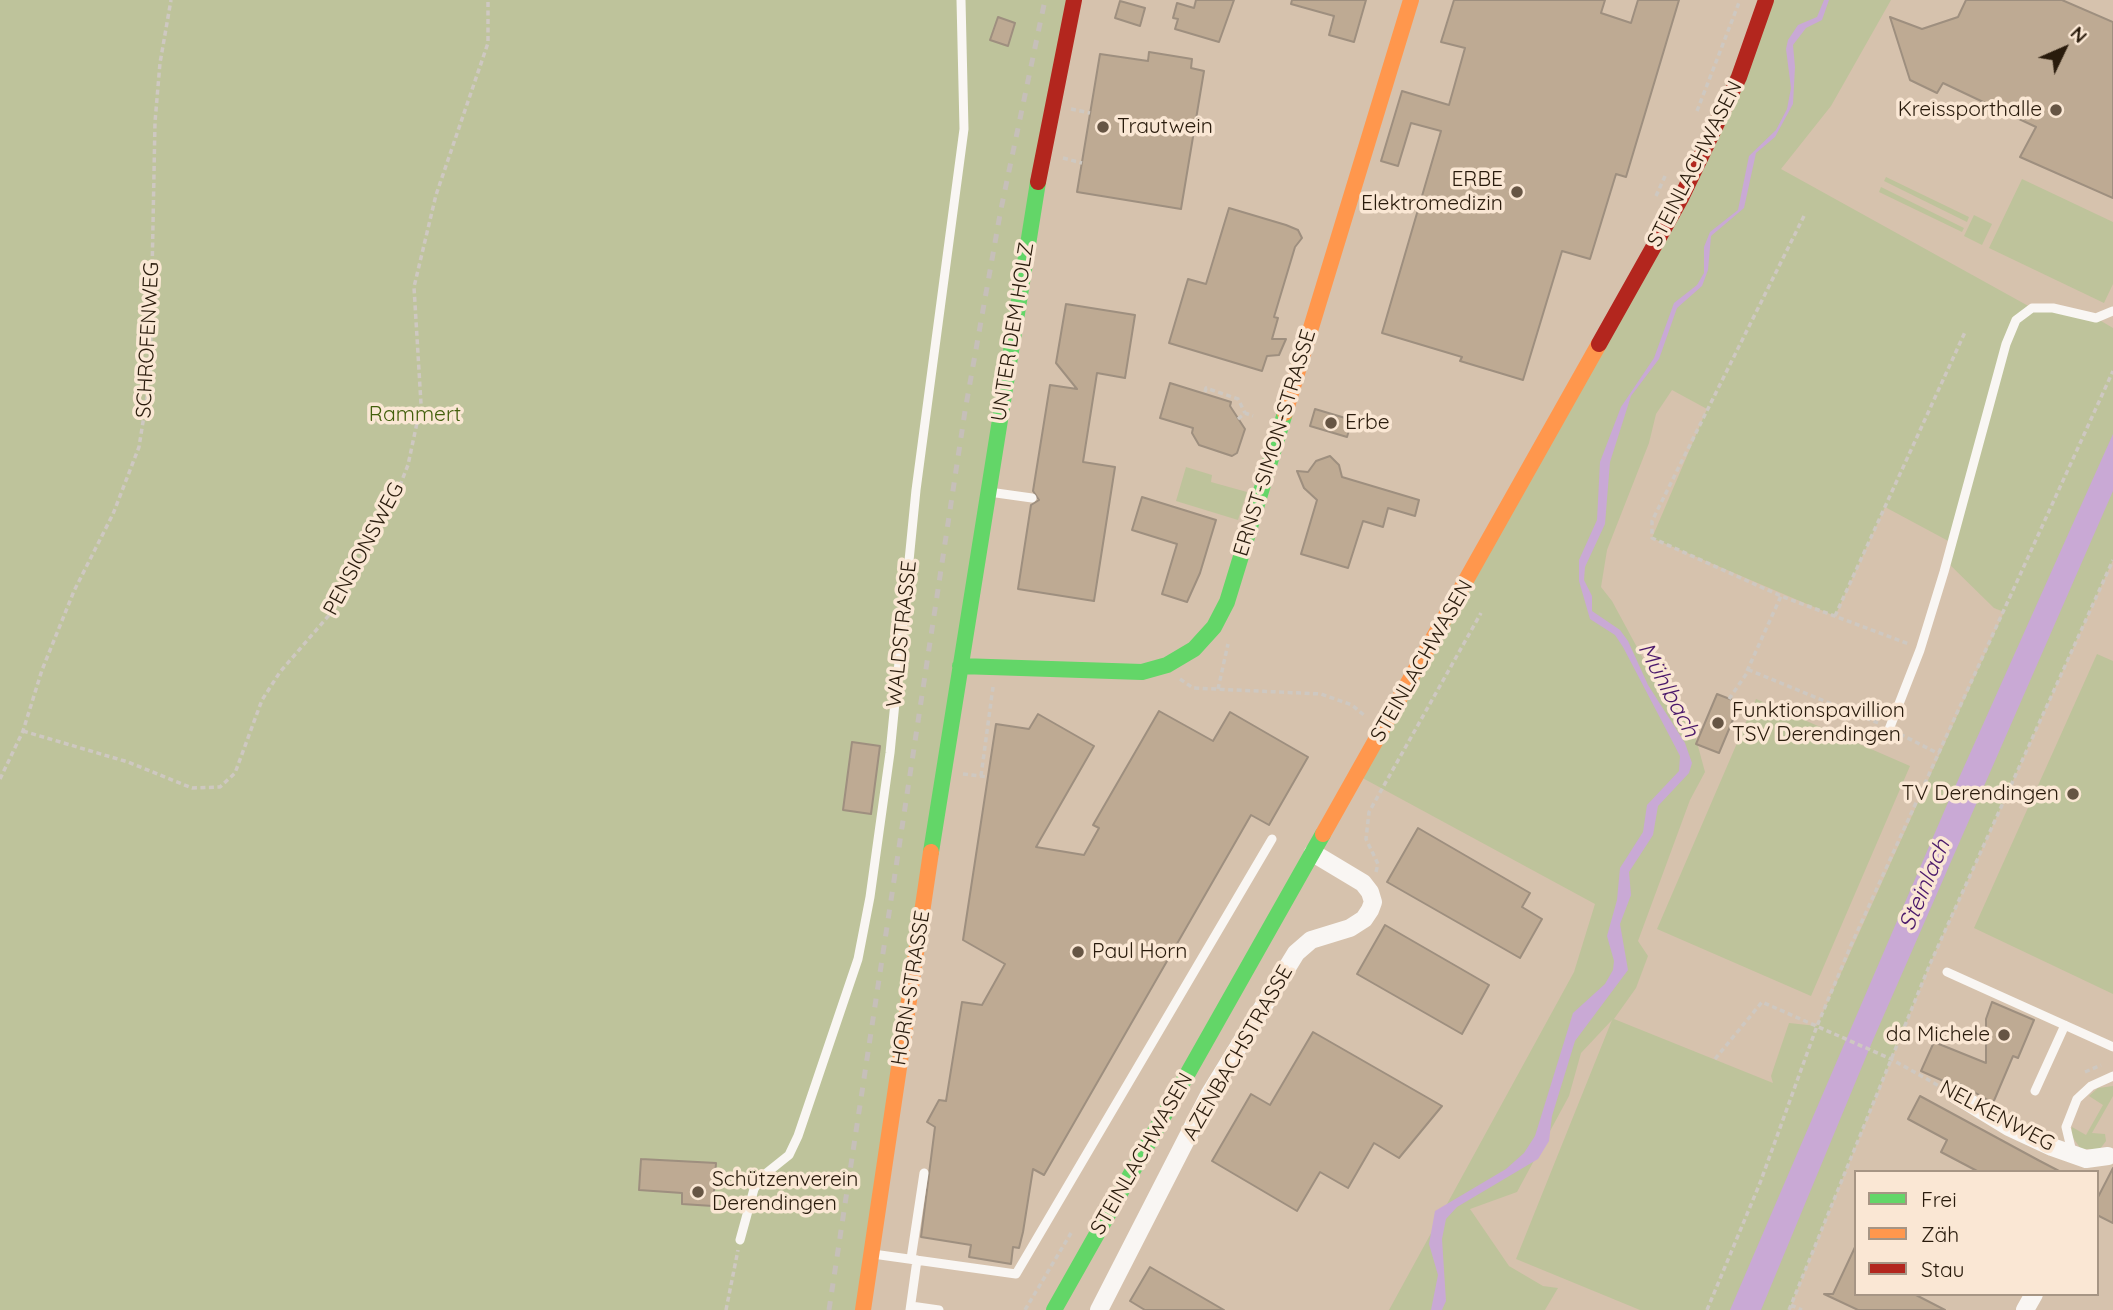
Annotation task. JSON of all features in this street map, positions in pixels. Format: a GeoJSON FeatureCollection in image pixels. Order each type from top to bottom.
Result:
{"type":"FeatureCollection","features":[{"type":"Feature","properties":{"kind":"street","name":"UNTER DEM HOLZ"},"geometry":{"type":"LineString","coordinates":[[960,666],[1042,153],[1074,0]]}},
{"type":"Feature","properties":{"kind":"street","name":"ERNST-SIMON-STRASSE"},"geometry":{"type":"LineString","coordinates":[[960,666],[1142,672],[1167,665],[1194,649],[1214,626],[1227,602],[1411,0]]}},
{"type":"Feature","properties":{"kind":"street","name":"STEINLACHWASEN"},"geometry":{"type":"LineString","coordinates":[[1054,1310],[1681,198],[1740,76],[1766,0]]}},
{"type":"Feature","properties":{"kind":"street","name":"HORN-STRASSE"},"geometry":{"type":"LineString","coordinates":[[863,1310],[960,666]]}},
{"type":"Feature","properties":{"kind":"street"},"geometry":{"type":"LineString","coordinates":[[1313,853],[1363,883],[1370,892]]}},
{"type":"Feature","properties":{"kind":"street","name":"AZENBACHSTRASSE"},"geometry":{"type":"LineString","coordinates":[[1099,1310],[1209,1095],[1296,953],[1311,940],[1350,928],[1364,919],[1373,902],[1370,892]]}},
{"type":"Feature","properties":{"kind":"street","name":"NELKENWEG"},"geometry":{"type":"LineString","coordinates":[[1955,1094],[2035,1141],[2073,1156],[2096,1160],[2110,1152]]}},
{"type":"Feature","properties":{"kind":"street"},"geometry":{"type":"LineString","coordinates":[[2099,1172],[2110,1152]]}},
{"type":"Feature","properties":{"kind":"lane","name":"WALDSTRASSE"},"geometry":{"type":"LineString","coordinates":[[740,1240],[754,1189],[764,1175],[789,1155],[799,1136],[858,959],[870,897],[890,753],[916,490],[964,129],[961,0]]}},
{"type":"Feature","properties":{"kind":"lane"},"geometry":{"type":"LineString","coordinates":[[1889,731],[1920,650],[2006,344],[2016,320],[2032,308],[2053,308],[2096,318],[2113,311]]}},
{"type":"Feature","properties":{"kind":"lane"},"geometry":{"type":"LineString","coordinates":[[987,492],[1032,498]]}},
{"type":"Feature","properties":{"kind":"lane"},"geometry":{"type":"LineString","coordinates":[[872,1253],[1016,1274],[1272,839]]}},
{"type":"Feature","properties":{"kind":"lane"},"geometry":{"type":"LineString","coordinates":[[1947,972],[2113,1047]]}},
{"type":"Feature","properties":{"kind":"lane"},"geometry":{"type":"LineString","coordinates":[[2035,1091],[2064,1025]]}},
{"type":"Feature","properties":{"kind":"lane"},"geometry":{"type":"LineString","coordinates":[[2073,1156],[2066,1137],[2067,1119],[2082,1093],[2113,1076]]}},
{"type":"Feature","properties":{"kind":"lane"},"geometry":{"type":"LineString","coordinates":[[924,1173],[911,1308],[939,1310]]}},
{"type":"Feature","properties":{"kind":"path","name":"SCHROFENWEG"},"geometry":{"type":"LineString","coordinates":[[0,779],[23,731],[42,670],[74,592],[130,475],[142,434],[149,388],[152,339],[155,122],[160,63],[171,0]]}},
{"type":"Feature","properties":{"kind":"path","name":"PENSIONSWEG"},"geometry":{"type":"LineString","coordinates":[[23,731],[128,762],[192,788],[220,787],[234,773],[261,700],[280,671],[330,614],[393,503],[408,465],[421,404],[414,288],[436,195],[488,43],[488,0]]}},
{"type":"Feature","properties":{"kind":"path"},"geometry":{"type":"LineString","coordinates":[[1804,216],[1651,521],[1652,538],[1781,596],[1920,650]]}},
{"type":"Feature","properties":{"kind":"path"},"geometry":{"type":"LineString","coordinates":[[1835,616],[1965,332]]}},
{"type":"Feature","properties":{"kind":"path"},"geometry":{"type":"LineString","coordinates":[[1707,1310],[1760,1183],[1817,1026],[2113,371]]}},
{"type":"Feature","properties":{"kind":"path"},"geometry":{"type":"LineString","coordinates":[[1205,392],[1206,388],[1238,399],[1245,413],[1254,416]]}},
{"type":"Feature","properties":{"kind":"path"},"geometry":{"type":"LineString","coordinates":[[1238,419],[1245,413]]}},
{"type":"Feature","properties":{"kind":"path"},"geometry":{"type":"LineString","coordinates":[[1802,1310],[1790,1308],[1933,957],[2113,561]]}},
{"type":"Feature","properties":{"kind":"path"},"geometry":{"type":"LineString","coordinates":[[1738,689],[1781,596]]}},
{"type":"Feature","properties":{"kind":"path"},"geometry":{"type":"LineString","coordinates":[[1370,892],[1378,864],[1366,839],[1369,812],[1481,613]]}},
{"type":"Feature","properties":{"kind":"path"},"geometry":{"type":"LineString","coordinates":[[1214,626],[1228,640],[1218,689]]}},
{"type":"Feature","properties":{"kind":"path"},"geometry":{"type":"LineString","coordinates":[[981,776],[995,668]]}},
{"type":"Feature","properties":{"kind":"path"},"geometry":{"type":"LineString","coordinates":[[1729,699],[1749,670],[1939,754]]}},
{"type":"Feature","properties":{"kind":"path","name":"NELKENWEG"},"geometry":{"type":"LineString","coordinates":[[1715,1059],[1762,1002],[1891,1059],[1955,1094]]}},
{"type":"Feature","properties":{"kind":"path"},"geometry":{"type":"LineString","coordinates":[[726,1310],[740,1240]]}},
{"type":"Feature","properties":{"kind":"green space","name":"Rammert"},"geometry":{"type":"Polygon","coordinates":[[[0,0],[1074,0],[863,1310],[0,1310],[0,0]]]}},
{"type":"Feature","properties":{"kind":"green space"},"geometry":{"type":"Polygon","coordinates":[[[1766,0],[1891,0],[1831,106],[1781,169],[2032,308],[2096,318],[2113,328],[2113,560],[1933,957],[1789,1310],[1640,1310],[1516,1259],[1612,1020],[1581,1053],[1569,1096],[1517,1192],[1470,1209],[1509,1266],[1543,1286],[1558,1288],[1545,1310],[1389,1310],[1574,972],[1595,904],[1357,775],[1620,309],[1766,0]],[[1672,390],[1656,414],[1649,443],[1607,550],[1601,587],[1612,601],[1646,664],[1692,724],[1705,772],[1690,800],[1638,941],[1648,956],[1636,988],[1614,1019],[1773,1083],[1771,1076],[1789,1023],[1817,1026],[2004,612],[1994,608],[1947,562],[1952,543],[1885,507],[1835,616],[1652,538],[1707,409],[1672,390]]]}},
{"type":"Feature","properties":{"kind":"green space"},"geometry":{"type":"Polygon","coordinates":[[[1886,177],[1969,217],[1967,222],[1884,181],[1886,177]]]}},
{"type":"Feature","properties":{"kind":"green space"},"geometry":{"type":"Polygon","coordinates":[[[2022,179],[2113,222],[2113,284],[2104,303],[1989,248],[2022,179]]]}},
{"type":"Feature","properties":{"kind":"green space"},"geometry":{"type":"Polygon","coordinates":[[[1881,187],[1964,228],[1962,232],[1879,192],[1881,187]]]}},
{"type":"Feature","properties":{"kind":"green space"},"geometry":{"type":"Polygon","coordinates":[[[1974,215],[1992,224],[1982,245],[1964,236],[1974,215]]]}},
{"type":"Feature","properties":{"kind":"green space"},"geometry":{"type":"Polygon","coordinates":[[[1186,467],[1212,475],[1211,482],[1247,492],[1238,520],[1176,501],[1186,467]]]}},
{"type":"Feature","properties":{"kind":"green space","name":"TV Derendingen"},"geometry":{"type":"Polygon","coordinates":[[[2097,654],[2113,661],[2113,994],[1974,928],[2097,654]]]}},
{"type":"Feature","properties":{"kind":"green space"},"geometry":{"type":"Polygon","coordinates":[[[1756,699],[1910,766],[1811,996],[1657,929],[1756,699]]]}},
{"type":"Feature","properties":{"kind":"green space"},"geometry":{"type":"Polygon","coordinates":[[[2113,1086],[2113,1096],[2092,1133],[2105,1134],[2106,1141],[2100,1149],[2081,1149],[2071,1135],[2072,1127],[2086,1135],[2103,1105],[2089,1096],[2098,1088],[2113,1086]]]}},
{"type":"Feature","properties":{"kind":"water"},"geometry":{"type":"Polygon","coordinates":[[[1824,0],[1829,0],[1822,20],[1806,28],[1793,45],[1793,104],[1775,137],[1756,153],[1744,208],[1711,236],[1708,270],[1702,286],[1677,308],[1659,359],[1631,396],[1610,462],[1605,524],[1585,567],[1584,580],[1592,596],[1592,611],[1620,630],[1628,641],[1648,685],[1685,743],[1692,763],[1689,773],[1658,806],[1653,835],[1629,872],[1631,895],[1620,924],[1628,970],[1575,1041],[1552,1116],[1549,1141],[1538,1159],[1457,1207],[1446,1219],[1442,1239],[1446,1301],[1442,1310],[1431,1310],[1438,1275],[1429,1244],[1435,1211],[1506,1169],[1524,1153],[1535,1136],[1573,1013],[1605,984],[1613,970],[1614,961],[1607,936],[1617,900],[1620,868],[1643,832],[1647,805],[1679,771],[1680,756],[1623,647],[1615,635],[1590,619],[1579,581],[1579,560],[1597,520],[1600,462],[1621,407],[1654,358],[1674,303],[1697,285],[1704,273],[1704,247],[1710,232],[1738,210],[1749,156],[1776,130],[1787,109],[1791,88],[1786,49],[1788,40],[1798,25],[1817,17],[1824,0]]]}},
{"type":"Feature","properties":{"kind":"water","name":"Steinlach"},"geometry":{"type":"Polygon","coordinates":[[[2113,434],[2113,491],[1873,1040],[1761,1310],[1730,1310],[1946,807],[2113,434]]]}},
{"type":"Feature","properties":{"kind":"building"},"geometry":{"type":"Polygon","coordinates":[[[1196,0],[1234,0],[1219,42],[1175,29],[1178,19],[1173,18],[1177,3],[1194,8],[1196,0]]]}},
{"type":"Feature","properties":{"kind":"building"},"geometry":{"type":"Polygon","coordinates":[[[1292,0],[1366,0],[1354,42],[1329,35],[1334,16],[1291,4],[1292,0]]]}},
{"type":"Feature","properties":{"kind":"building","name":"ERBE Elektromedizin"},"geometry":{"type":"Polygon","coordinates":[[[1454,0],[1605,0],[1601,13],[1631,23],[1638,0],[1679,0],[1626,177],[1616,174],[1590,259],[1562,251],[1523,380],[1460,361],[1462,357],[1382,333],[1441,131],[1411,123],[1398,166],[1381,161],[1402,91],[1449,105],[1465,48],[1441,42],[1454,0]]]}},
{"type":"Feature","properties":{"kind":"building","name":"Kreissporthalle"},"geometry":{"type":"Polygon","coordinates":[[[1966,0],[2062,0],[2113,22],[2113,198],[2020,157],[2036,127],[1943,83],[1937,93],[1910,80],[1890,17],[1922,29],[1958,17],[1966,0]]]}},
{"type":"Feature","properties":{"kind":"building"},"geometry":{"type":"Polygon","coordinates":[[[1120,1],[1145,8],[1140,26],[1115,18],[1120,1]]]}},
{"type":"Feature","properties":{"kind":"building"},"geometry":{"type":"Polygon","coordinates":[[[998,17],[1015,23],[1008,46],[990,40],[998,17]]]}},
{"type":"Feature","properties":{"kind":"building"},"geometry":{"type":"Polygon","coordinates":[[[1149,52],[1192,59],[1191,68],[1204,71],[1181,209],[1077,192],[1100,54],[1148,61],[1149,52]]]}},
{"type":"Feature","properties":{"kind":"building"},"geometry":{"type":"Polygon","coordinates":[[[1229,208],[1286,225],[1298,230],[1302,238],[1295,247],[1274,317],[1278,318],[1272,339],[1286,339],[1279,355],[1267,356],[1262,371],[1169,343],[1188,279],[1206,284],[1229,208]]]}},
{"type":"Feature","properties":{"kind":"building"},"geometry":{"type":"Polygon","coordinates":[[[1066,304],[1135,315],[1125,378],[1097,373],[1083,462],[1115,467],[1094,601],[1018,589],[1031,505],[1039,500],[1033,491],[1050,385],[1077,389],[1056,363],[1066,304]]]}},
{"type":"Feature","properties":{"kind":"building"},"geometry":{"type":"Polygon","coordinates":[[[1170,383],[1231,402],[1230,406],[1245,429],[1237,453],[1232,456],[1199,445],[1192,433],[1193,428],[1160,418],[1170,383]]]}},
{"type":"Feature","properties":{"kind":"building","name":"Erbe"},"geometry":{"type":"Polygon","coordinates":[[[1315,409],[1352,420],[1347,437],[1310,426],[1315,409]]]}},
{"type":"Feature","properties":{"kind":"building"},"geometry":{"type":"Polygon","coordinates":[[[1330,456],[1339,465],[1342,477],[1419,500],[1415,516],[1388,508],[1383,527],[1363,521],[1348,568],[1301,554],[1317,500],[1304,488],[1297,471],[1308,472],[1316,461],[1330,456]]]}},
{"type":"Feature","properties":{"kind":"building"},"geometry":{"type":"Polygon","coordinates":[[[1142,497],[1216,520],[1200,573],[1187,602],[1162,594],[1177,544],[1132,530],[1142,497]]]}},
{"type":"Feature","properties":{"kind":"building","name":"Funktionspavillion TSV Derendingen"},"geometry":{"type":"Polygon","coordinates":[[[1717,694],[1740,703],[1719,753],[1696,744],[1717,694]]]}},
{"type":"Feature","properties":{"kind":"building","name":"Paul Horn"},"geometry":{"type":"Polygon","coordinates":[[[1159,711],[1213,741],[1230,712],[1308,757],[1269,825],[1251,815],[1044,1175],[1033,1169],[1023,1232],[1019,1248],[1013,1247],[1011,1264],[969,1257],[971,1245],[921,1237],[935,1127],[927,1122],[939,1100],[946,1101],[962,1002],[982,1005],[1005,964],[963,940],[996,724],[1029,729],[1038,714],[1094,746],[1036,847],[1084,855],[1099,828],[1093,825],[1159,711]]]}},
{"type":"Feature","properties":{"kind":"building"},"geometry":{"type":"Polygon","coordinates":[[[852,742],[880,746],[871,814],[843,810],[852,742]]]}},
{"type":"Feature","properties":{"kind":"building"},"geometry":{"type":"Polygon","coordinates":[[[1418,828],[1530,893],[1522,907],[1542,919],[1520,958],[1387,882],[1418,828]]]}},
{"type":"Feature","properties":{"kind":"building"},"geometry":{"type":"Polygon","coordinates":[[[1385,925],[1489,985],[1462,1034],[1357,974],[1385,925]]]}},
{"type":"Feature","properties":{"kind":"building"},"geometry":{"type":"Polygon","coordinates":[[[1992,1002],[2034,1020],[2018,1058],[2013,1056],[1993,1103],[1960,1084],[1950,1084],[1921,1071],[1934,1042],[1986,1063],[1986,1019],[1992,1002]]]}},
{"type":"Feature","properties":{"kind":"building"},"geometry":{"type":"Polygon","coordinates":[[[1313,1032],[1442,1106],[1399,1158],[1374,1143],[1348,1188],[1320,1172],[1297,1211],[1212,1161],[1251,1094],[1270,1105],[1313,1032]]]}},
{"type":"Feature","properties":{"kind":"building"},"geometry":{"type":"Polygon","coordinates":[[[1920,1096],[2057,1170],[1975,1170],[1941,1152],[1947,1140],[1908,1119],[1920,1096]]]}},
{"type":"Feature","properties":{"kind":"building"},"geometry":{"type":"Polygon","coordinates":[[[641,1159],[716,1163],[713,1206],[682,1204],[682,1193],[639,1190],[641,1159]]]}},
{"type":"Feature","properties":{"kind":"building"},"geometry":{"type":"Polygon","coordinates":[[[2113,1168],[2113,1223],[2099,1216],[2099,1195],[2113,1168]]]}},
{"type":"Feature","properties":{"kind":"building"},"geometry":{"type":"Polygon","coordinates":[[[1854,1249],[1854,1296],[1918,1296],[1945,1310],[1858,1310],[1824,1294],[1833,1294],[1854,1249]]]}},
{"type":"Feature","properties":{"kind":"building"},"geometry":{"type":"Polygon","coordinates":[[[1150,1267],[1224,1310],[1145,1310],[1130,1301],[1150,1267]]]}},
{"type":"Feature","properties":{"kind":"railway"},"geometry":{"type":"LineString","coordinates":[[829,1310],[965,411],[1001,209],[1045,0]]}},
{"type":"Feature","properties":{"kind":"traffic: fast"},"geometry":{"type":"LineString","coordinates":[[931,852],[1038,182]]}},
{"type":"Feature","properties":{"kind":"traffic: fast"},"geometry":{"type":"LineString","coordinates":[[960,666],[1142,672],[1167,665],[1194,649],[1214,627],[1227,602],[1285,413]]}},
{"type":"Feature","properties":{"kind":"traffic: fast"},"geometry":{"type":"LineString","coordinates":[[1054,1310],[1323,834]]}},
{"type":"Feature","properties":{"kind":"traffic: slow"},"geometry":{"type":"LineString","coordinates":[[1285,413],[1411,0]]}},
{"type":"Feature","properties":{"kind":"traffic: slow"},"geometry":{"type":"LineString","coordinates":[[1323,834],[1599,344]]}},
{"type":"Feature","properties":{"kind":"traffic: slow"},"geometry":{"type":"LineString","coordinates":[[863,1310],[931,852]]}},
{"type":"Feature","properties":{"kind":"traffic: jam"},"geometry":{"type":"LineString","coordinates":[[1038,182],[1074,0]]}},
{"type":"Feature","properties":{"kind":"traffic: jam"},"geometry":{"type":"LineString","coordinates":[[1599,344],[1681,198],[1739,77],[1766,0]]}},
{"type":"Feature","properties":{"kind":"place","name":"Kreissporthalle"},"geometry":{"type":"Point","coordinates":[2056,110]}},
{"type":"Feature","properties":{"kind":"place","name":"Trautwein"},"geometry":{"type":"Point","coordinates":[1103,127]}},
{"type":"Feature","properties":{"kind":"place","name":"ERBE Elektromedizin"},"geometry":{"type":"Point","coordinates":[1517,192]}},
{"type":"Feature","properties":{"kind":"place","name":"Erbe"},"geometry":{"type":"Point","coordinates":[1331,423]}},
{"type":"Feature","properties":{"kind":"place","name":"Funktionspavillion TSV Derendingen"},"geometry":{"type":"Point","coordinates":[1718,723]}},
{"type":"Feature","properties":{"kind":"place","name":"TV Derendingen"},"geometry":{"type":"Point","coordinates":[2073,794]}},
{"type":"Feature","properties":{"kind":"place","name":"Paul Horn"},"geometry":{"type":"Point","coordinates":[1078,952]}},
{"type":"Feature","properties":{"kind":"place","name":"da Michele"},"geometry":{"type":"Point","coordinates":[2004,1035]}},
{"type":"Feature","properties":{"kind":"place","name":"Schützenverein Derendingen"},"geometry":{"type":"Point","coordinates":[698,1192]}},
{"type":"Feature","properties":{"kind":"water label","name":"Mühlbach"},"geometry":{"type":"Point","coordinates":[1668,690]}}]}
